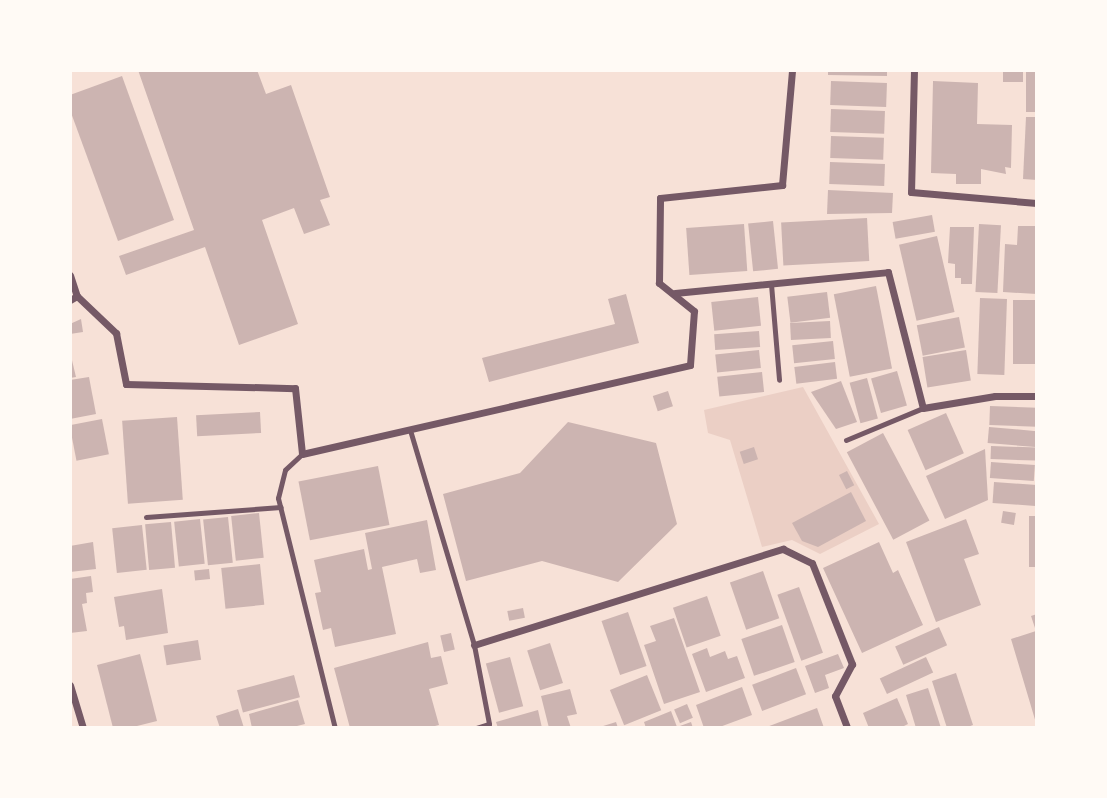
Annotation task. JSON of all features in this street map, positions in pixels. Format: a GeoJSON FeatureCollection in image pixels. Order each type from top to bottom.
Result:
{"type":"FeatureCollection","features":[{"type":"Feature","properties":{"kind":"street"},"geometry":{"type":"LineString","coordinates":[[70,275],[74,298],[116,333],[126,384],[295,388],[302,454],[690,365],[694,311],[675,293],[659,283],[660,198],[782,186],[792,70]]}},
{"type":"Feature","properties":{"kind":"street"},"geometry":{"type":"LineString","coordinates":[[914,70],[911,192],[1037,203]]}},
{"type":"Feature","properties":{"kind":"street"},"geometry":{"type":"LineString","coordinates":[[675,293],[888,272],[923,408],[995,396],[1037,396]]}},
{"type":"Feature","properties":{"kind":"street"},"geometry":{"type":"LineString","coordinates":[[474,645],[783,549],[812,563],[852,664],[835,696],[847,728]]}},
{"type":"Feature","properties":{"kind":"street"},"geometry":{"type":"LineString","coordinates":[[70,685],[83,728]]}},
{"type":"Feature","properties":{"kind":"lane"},"geometry":{"type":"LineString","coordinates":[[771,284],[779,380]]}},
{"type":"Feature","properties":{"kind":"lane"},"geometry":{"type":"LineString","coordinates":[[846,440],[923,408]]}},
{"type":"Feature","properties":{"kind":"lane"},"geometry":{"type":"LineString","coordinates":[[410,430],[474,645],[489,724],[476,728]]}},
{"type":"Feature","properties":{"kind":"lane"},"geometry":{"type":"LineString","coordinates":[[302,454],[285,470],[278,498],[335,728]]}},
{"type":"Feature","properties":{"kind":"lane"},"geometry":{"type":"LineString","coordinates":[[146,517],[281,507]]}},
{"type":"Feature","properties":{"kind":"shaded area"},"geometry":{"type":"Polygon","coordinates":[[[803,387],[879,524],[820,554],[792,540],[762,547],[730,440],[708,433],[704,410],[803,387]]]}},
{"type":"Feature","properties":{"kind":"building"},"geometry":{"type":"Polygon","coordinates":[[[138,70],[257,70],[266,94],[291,85],[330,197],[320,200],[330,225],[304,234],[294,208],[262,220],[298,324],[239,345],[205,247],[126,275],[119,256],[194,230],[138,70]]]}},
{"type":"Feature","properties":{"kind":"building"},"geometry":{"type":"Polygon","coordinates":[[[828,70],[887,70],[887,76],[828,75],[828,70]]]}},
{"type":"Feature","properties":{"kind":"building"},"geometry":{"type":"Polygon","coordinates":[[[1003,70],[1023,70],[1023,82],[1003,82],[1003,70]]]}},
{"type":"Feature","properties":{"kind":"building"},"geometry":{"type":"Polygon","coordinates":[[[1026,70],[1037,70],[1037,112],[1026,112],[1026,70]]]}},
{"type":"Feature","properties":{"kind":"building"},"geometry":{"type":"Polygon","coordinates":[[[122,76],[174,220],[118,241],[70,110],[70,95],[122,76]]]}},
{"type":"Feature","properties":{"kind":"building"},"geometry":{"type":"Polygon","coordinates":[[[831,81],[887,83],[886,107],[830,105],[831,81]]]}},
{"type":"Feature","properties":{"kind":"building"},"geometry":{"type":"Polygon","coordinates":[[[933,81],[978,83],[977,124],[1012,125],[1011,168],[1005,167],[1006,174],[981,169],[981,184],[956,184],[956,174],[931,173],[933,81]]]}},
{"type":"Feature","properties":{"kind":"building"},"geometry":{"type":"Polygon","coordinates":[[[831,109],[885,111],[884,134],[830,132],[831,109]]]}},
{"type":"Feature","properties":{"kind":"building"},"geometry":{"type":"Polygon","coordinates":[[[1026,117],[1037,117],[1037,180],[1023,179],[1026,117]]]}},
{"type":"Feature","properties":{"kind":"building"},"geometry":{"type":"Polygon","coordinates":[[[831,136],[884,138],[883,160],[830,158],[831,136]]]}},
{"type":"Feature","properties":{"kind":"building"},"geometry":{"type":"Polygon","coordinates":[[[830,162],[885,164],[884,186],[829,184],[830,162]]]}},
{"type":"Feature","properties":{"kind":"building"},"geometry":{"type":"Polygon","coordinates":[[[828,190],[893,193],[892,213],[827,214],[828,190]]]}},
{"type":"Feature","properties":{"kind":"building"},"geometry":{"type":"Polygon","coordinates":[[[932,215],[935,232],[896,239],[893,222],[932,215]]]}},
{"type":"Feature","properties":{"kind":"building"},"geometry":{"type":"Polygon","coordinates":[[[867,218],[869,261],[783,265],[781,223],[867,218]]]}},
{"type":"Feature","properties":{"kind":"building"},"geometry":{"type":"Polygon","coordinates":[[[773,221],[778,269],[753,271],[748,224],[773,221]]]}},
{"type":"Feature","properties":{"kind":"building"},"geometry":{"type":"Polygon","coordinates":[[[744,224],[747,271],[689,275],[686,228],[744,224]]]}},
{"type":"Feature","properties":{"kind":"building"},"geometry":{"type":"Polygon","coordinates":[[[979,224],[1001,225],[997,293],[975,292],[979,224]]]}},
{"type":"Feature","properties":{"kind":"building"},"geometry":{"type":"Polygon","coordinates":[[[1018,226],[1037,226],[1037,294],[1003,292],[1005,244],[1017,245],[1018,226]]]}},
{"type":"Feature","properties":{"kind":"building"},"geometry":{"type":"Polygon","coordinates":[[[950,227],[974,227],[972,284],[961,284],[961,278],[955,278],[955,264],[948,263],[950,227]]]}},
{"type":"Feature","properties":{"kind":"building"},"geometry":{"type":"Polygon","coordinates":[[[937,236],[955,312],[917,321],[899,245],[937,236]]]}},
{"type":"Feature","properties":{"kind":"building"},"geometry":{"type":"Polygon","coordinates":[[[876,286],[892,368],[850,377],[834,294],[876,286]]]}},
{"type":"Feature","properties":{"kind":"building"},"geometry":{"type":"Polygon","coordinates":[[[827,292],[830,318],[790,323],[787,297],[827,292]]]}},
{"type":"Feature","properties":{"kind":"building"},"geometry":{"type":"Polygon","coordinates":[[[626,294],[639,343],[489,382],[482,358],[615,324],[608,299],[626,294]]]}},
{"type":"Feature","properties":{"kind":"building"},"geometry":{"type":"Polygon","coordinates":[[[758,297],[761,326],[714,331],[711,302],[758,297]]]}},
{"type":"Feature","properties":{"kind":"building"},"geometry":{"type":"Polygon","coordinates":[[[980,298],[1007,299],[1004,375],[977,374],[980,298]]]}},
{"type":"Feature","properties":{"kind":"building"},"geometry":{"type":"Polygon","coordinates":[[[1013,300],[1037,300],[1037,364],[1013,364],[1013,300]]]}},
{"type":"Feature","properties":{"kind":"building"},"geometry":{"type":"Polygon","coordinates":[[[959,317],[965,347],[923,356],[917,325],[959,317]]]}},
{"type":"Feature","properties":{"kind":"building"},"geometry":{"type":"Polygon","coordinates":[[[81,319],[83,332],[70,334],[70,324],[81,319]]]}},
{"type":"Feature","properties":{"kind":"building"},"geometry":{"type":"Polygon","coordinates":[[[830,321],[831,338],[791,340],[790,323],[830,321]]]}},
{"type":"Feature","properties":{"kind":"building"},"geometry":{"type":"Polygon","coordinates":[[[759,331],[760,347],[715,350],[714,334],[759,331]]]}},
{"type":"Feature","properties":{"kind":"building"},"geometry":{"type":"Polygon","coordinates":[[[833,341],[835,359],[794,363],[792,345],[833,341]]]}},
{"type":"Feature","properties":{"kind":"building"},"geometry":{"type":"Polygon","coordinates":[[[759,350],[761,368],[717,373],[715,355],[759,350]]]}},
{"type":"Feature","properties":{"kind":"building"},"geometry":{"type":"Polygon","coordinates":[[[966,350],[971,381],[927,388],[923,357],[966,350]]]}},
{"type":"Feature","properties":{"kind":"building"},"geometry":{"type":"Polygon","coordinates":[[[70,352],[76,377],[70,378],[70,352]]]}},
{"type":"Feature","properties":{"kind":"building"},"geometry":{"type":"Polygon","coordinates":[[[835,362],[837,379],[796,384],[794,367],[835,362]]]}},
{"type":"Feature","properties":{"kind":"building"},"geometry":{"type":"Polygon","coordinates":[[[897,371],[907,406],[881,413],[871,378],[897,371]]]}},
{"type":"Feature","properties":{"kind":"building"},"geometry":{"type":"Polygon","coordinates":[[[762,372],[764,392],[719,397],[717,377],[762,372]]]}},
{"type":"Feature","properties":{"kind":"building"},"geometry":{"type":"Polygon","coordinates":[[[89,377],[96,414],[70,419],[70,380],[89,377]]]}},
{"type":"Feature","properties":{"kind":"building"},"geometry":{"type":"Polygon","coordinates":[[[867,378],[878,419],[860,423],[850,383],[867,378]]]}},
{"type":"Feature","properties":{"kind":"building"},"geometry":{"type":"Polygon","coordinates":[[[841,381],[857,422],[836,429],[811,392],[841,381]]]}},
{"type":"Feature","properties":{"kind":"building"},"geometry":{"type":"Polygon","coordinates":[[[668,391],[673,406],[658,411],[653,396],[668,391]]]}},
{"type":"Feature","properties":{"kind":"building"},"geometry":{"type":"Polygon","coordinates":[[[990,406],[1037,408],[1036,427],[989,425],[990,406]]]}},
{"type":"Feature","properties":{"kind":"building"},"geometry":{"type":"Polygon","coordinates":[[[260,412],[261,433],[197,436],[196,415],[260,412]]]}},
{"type":"Feature","properties":{"kind":"building"},"geometry":{"type":"Polygon","coordinates":[[[946,413],[964,453],[926,470],[908,430],[946,413]]]}},
{"type":"Feature","properties":{"kind":"building"},"geometry":{"type":"Polygon","coordinates":[[[177,417],[183,500],[128,504],[122,421],[177,417]]]}},
{"type":"Feature","properties":{"kind":"building"},"geometry":{"type":"Polygon","coordinates":[[[102,419],[109,454],[76,461],[70,425],[102,419]]]}},
{"type":"Feature","properties":{"kind":"building"},"geometry":{"type":"Polygon","coordinates":[[[568,422],[656,443],[677,524],[618,582],[542,561],[466,581],[443,494],[520,473],[568,422]]]}},
{"type":"Feature","properties":{"kind":"building"},"geometry":{"type":"Polygon","coordinates":[[[989,427],[1037,431],[1035,447],[988,443],[989,427]]]}},
{"type":"Feature","properties":{"kind":"building"},"geometry":{"type":"Polygon","coordinates":[[[883,433],[929,520],[893,540],[847,452],[883,433]]]}},
{"type":"Feature","properties":{"kind":"building"},"geometry":{"type":"Polygon","coordinates":[[[991,446],[1037,448],[1037,461],[991,459],[991,446]]]}},
{"type":"Feature","properties":{"kind":"building"},"geometry":{"type":"Polygon","coordinates":[[[754,447],[758,459],[744,464],[740,452],[754,447]]]}},
{"type":"Feature","properties":{"kind":"building"},"geometry":{"type":"Polygon","coordinates":[[[985,449],[988,500],[945,519],[926,476],[985,449]]]}},
{"type":"Feature","properties":{"kind":"building"},"geometry":{"type":"Polygon","coordinates":[[[991,462],[1035,465],[1034,481],[990,478],[991,462]]]}},
{"type":"Feature","properties":{"kind":"building"},"geometry":{"type":"Polygon","coordinates":[[[378,466],[389,525],[310,540],[298,481],[378,466]]]}},
{"type":"Feature","properties":{"kind":"building"},"geometry":{"type":"Polygon","coordinates":[[[847,471],[854,485],[846,489],[839,475],[847,471]]]}},
{"type":"Feature","properties":{"kind":"building"},"geometry":{"type":"Polygon","coordinates":[[[994,482],[1037,485],[1035,506],[993,503],[994,482]]]}},
{"type":"Feature","properties":{"kind":"building"},"geometry":{"type":"Polygon","coordinates":[[[851,492],[866,521],[818,547],[802,541],[792,523],[851,492]]]}},
{"type":"Feature","properties":{"kind":"building"},"geometry":{"type":"Polygon","coordinates":[[[1003,511],[1016,513],[1014,525],[1001,523],[1003,511]]]}},
{"type":"Feature","properties":{"kind":"building"},"geometry":{"type":"Polygon","coordinates":[[[259,513],[264,558],[236,561],[231,516],[259,513]]]}},
{"type":"Feature","properties":{"kind":"building"},"geometry":{"type":"Polygon","coordinates":[[[1029,516],[1037,516],[1037,567],[1029,567],[1029,516]]]}},
{"type":"Feature","properties":{"kind":"building"},"geometry":{"type":"Polygon","coordinates":[[[228,517],[233,563],[208,565],[203,520],[228,517]]]}},
{"type":"Feature","properties":{"kind":"building"},"geometry":{"type":"Polygon","coordinates":[[[200,519],[205,564],[179,566],[174,522],[200,519]]]}},
{"type":"Feature","properties":{"kind":"building"},"geometry":{"type":"Polygon","coordinates":[[[966,519],[979,554],[964,559],[981,605],[936,622],[906,542],[966,519]]]}},
{"type":"Feature","properties":{"kind":"building"},"geometry":{"type":"Polygon","coordinates":[[[427,520],[436,570],[420,573],[417,559],[382,567],[396,634],[335,647],[331,628],[323,630],[315,593],[321,592],[314,560],[364,549],[368,570],[372,569],[365,533],[427,520]]]}},
{"type":"Feature","properties":{"kind":"building"},"geometry":{"type":"Polygon","coordinates":[[[171,522],[175,568],[149,570],[145,524],[171,522]]]}},
{"type":"Feature","properties":{"kind":"building"},"geometry":{"type":"Polygon","coordinates":[[[142,525],[147,570],[117,573],[112,528],[142,525]]]}},
{"type":"Feature","properties":{"kind":"building"},"geometry":{"type":"Polygon","coordinates":[[[93,542],[96,569],[70,572],[70,546],[93,542]]]}},
{"type":"Feature","properties":{"kind":"building"},"geometry":{"type":"Polygon","coordinates":[[[879,542],[893,573],[898,570],[923,625],[862,653],[823,568],[879,542]]]}},
{"type":"Feature","properties":{"kind":"building"},"geometry":{"type":"Polygon","coordinates":[[[260,564],[264,605],[225,609],[221,568],[260,564]]]}},
{"type":"Feature","properties":{"kind":"building"},"geometry":{"type":"Polygon","coordinates":[[[209,569],[210,579],[195,581],[194,571],[209,569]]]}},
{"type":"Feature","properties":{"kind":"building"},"geometry":{"type":"Polygon","coordinates":[[[763,571],[779,618],[746,630],[730,582],[763,571]]]}},
{"type":"Feature","properties":{"kind":"building"},"geometry":{"type":"Polygon","coordinates":[[[91,576],[93,592],[86,593],[87,603],[82,604],[87,631],[70,633],[70,579],[91,576]]]}},
{"type":"Feature","properties":{"kind":"building"},"geometry":{"type":"Polygon","coordinates":[[[799,587],[823,653],[801,661],[777,595],[799,587]]]}},
{"type":"Feature","properties":{"kind":"building"},"geometry":{"type":"Polygon","coordinates":[[[162,589],[168,633],[126,640],[124,626],[119,627],[114,597],[162,589]]]}},
{"type":"Feature","properties":{"kind":"building"},"geometry":{"type":"Polygon","coordinates":[[[707,596],[721,636],[687,647],[673,608],[707,596]]]}},
{"type":"Feature","properties":{"kind":"building"},"geometry":{"type":"Polygon","coordinates":[[[523,608],[525,618],[509,621],[507,611],[523,608]]]}},
{"type":"Feature","properties":{"kind":"building"},"geometry":{"type":"Polygon","coordinates":[[[628,612],[647,666],[620,675],[602,621],[628,612]]]}},
{"type":"Feature","properties":{"kind":"building"},"geometry":{"type":"Polygon","coordinates":[[[1037,614],[1036,723],[1011,639],[1036,631],[1031,616],[1037,614]]]}},
{"type":"Feature","properties":{"kind":"building"},"geometry":{"type":"Polygon","coordinates":[[[674,618],[700,692],[664,704],[644,645],[656,641],[650,626],[674,618]]]}},
{"type":"Feature","properties":{"kind":"building"},"geometry":{"type":"Polygon","coordinates":[[[782,625],[795,662],[754,676],[741,639],[782,625]]]}},
{"type":"Feature","properties":{"kind":"building"},"geometry":{"type":"Polygon","coordinates":[[[939,627],[947,645],[903,665],[895,647],[939,627]]]}},
{"type":"Feature","properties":{"kind":"building"},"geometry":{"type":"Polygon","coordinates":[[[451,633],[455,650],[444,652],[440,635],[451,633]]]}},
{"type":"Feature","properties":{"kind":"building"},"geometry":{"type":"Polygon","coordinates":[[[198,640],[201,660],[167,665],[163,645],[198,640]]]}},
{"type":"Feature","properties":{"kind":"building"},"geometry":{"type":"Polygon","coordinates":[[[428,642],[431,658],[441,656],[448,684],[429,689],[439,725],[427,728],[350,728],[334,668],[428,642]]]}},
{"type":"Feature","properties":{"kind":"building"},"geometry":{"type":"Polygon","coordinates":[[[550,643],[563,683],[540,690],[527,650],[550,643]]]}},
{"type":"Feature","properties":{"kind":"building"},"geometry":{"type":"Polygon","coordinates":[[[707,648],[710,657],[725,651],[728,659],[737,656],[745,678],[706,692],[692,654],[707,648]]]}},
{"type":"Feature","properties":{"kind":"building"},"geometry":{"type":"Polygon","coordinates":[[[140,654],[157,721],[129,728],[113,728],[97,665],[140,654]]]}},
{"type":"Feature","properties":{"kind":"building"},"geometry":{"type":"Polygon","coordinates":[[[838,654],[844,668],[825,675],[829,688],[815,693],[805,666],[838,654]]]}},
{"type":"Feature","properties":{"kind":"building"},"geometry":{"type":"Polygon","coordinates":[[[510,657],[523,706],[499,713],[486,663],[510,657]]]}},
{"type":"Feature","properties":{"kind":"building"},"geometry":{"type":"Polygon","coordinates":[[[926,657],[933,672],[887,694],[880,679],[926,657]]]}},
{"type":"Feature","properties":{"kind":"building"},"geometry":{"type":"Polygon","coordinates":[[[796,668],[806,694],[762,711],[752,685],[796,668]]]}},
{"type":"Feature","properties":{"kind":"building"},"geometry":{"type":"Polygon","coordinates":[[[956,673],[973,725],[947,728],[932,681],[956,673]]]}},
{"type":"Feature","properties":{"kind":"building"},"geometry":{"type":"Polygon","coordinates":[[[294,675],[300,697],[243,712],[237,690],[294,675]]]}},
{"type":"Feature","properties":{"kind":"building"},"geometry":{"type":"Polygon","coordinates":[[[647,675],[661,710],[624,725],[610,690],[647,675]]]}},
{"type":"Feature","properties":{"kind":"building"},"geometry":{"type":"Polygon","coordinates":[[[742,687],[752,715],[717,728],[704,728],[696,705],[742,687]]]}},
{"type":"Feature","properties":{"kind":"building"},"geometry":{"type":"Polygon","coordinates":[[[928,688],[941,728],[916,728],[906,695],[928,688]]]}},
{"type":"Feature","properties":{"kind":"building"},"geometry":{"type":"Polygon","coordinates":[[[570,689],[577,714],[567,716],[571,728],[549,728],[541,696],[570,689]]]}},
{"type":"Feature","properties":{"kind":"building"},"geometry":{"type":"Polygon","coordinates":[[[897,698],[908,724],[900,728],[869,728],[863,713],[897,698]]]}},
{"type":"Feature","properties":{"kind":"building"},"geometry":{"type":"Polygon","coordinates":[[[298,700],[305,724],[289,728],[252,728],[249,714],[298,700]]]}},
{"type":"Feature","properties":{"kind":"building"},"geometry":{"type":"Polygon","coordinates":[[[687,704],[693,718],[680,723],[674,709],[687,704]]]}},
{"type":"Feature","properties":{"kind":"building"},"geometry":{"type":"Polygon","coordinates":[[[817,708],[824,728],[764,728],[817,708]]]}},
{"type":"Feature","properties":{"kind":"building"},"geometry":{"type":"Polygon","coordinates":[[[238,709],[244,728],[220,728],[216,716],[238,709]]]}},
{"type":"Feature","properties":{"kind":"building"},"geometry":{"type":"Polygon","coordinates":[[[538,710],[542,728],[498,728],[496,722],[538,710]]]}},
{"type":"Feature","properties":{"kind":"building"},"geometry":{"type":"Polygon","coordinates":[[[671,711],[677,727],[691,722],[693,728],[646,728],[644,722],[671,711]]]}},
{"type":"Feature","properties":{"kind":"building"},"geometry":{"type":"Polygon","coordinates":[[[616,722],[618,728],[600,728],[600,727],[616,722]]]}}]}
